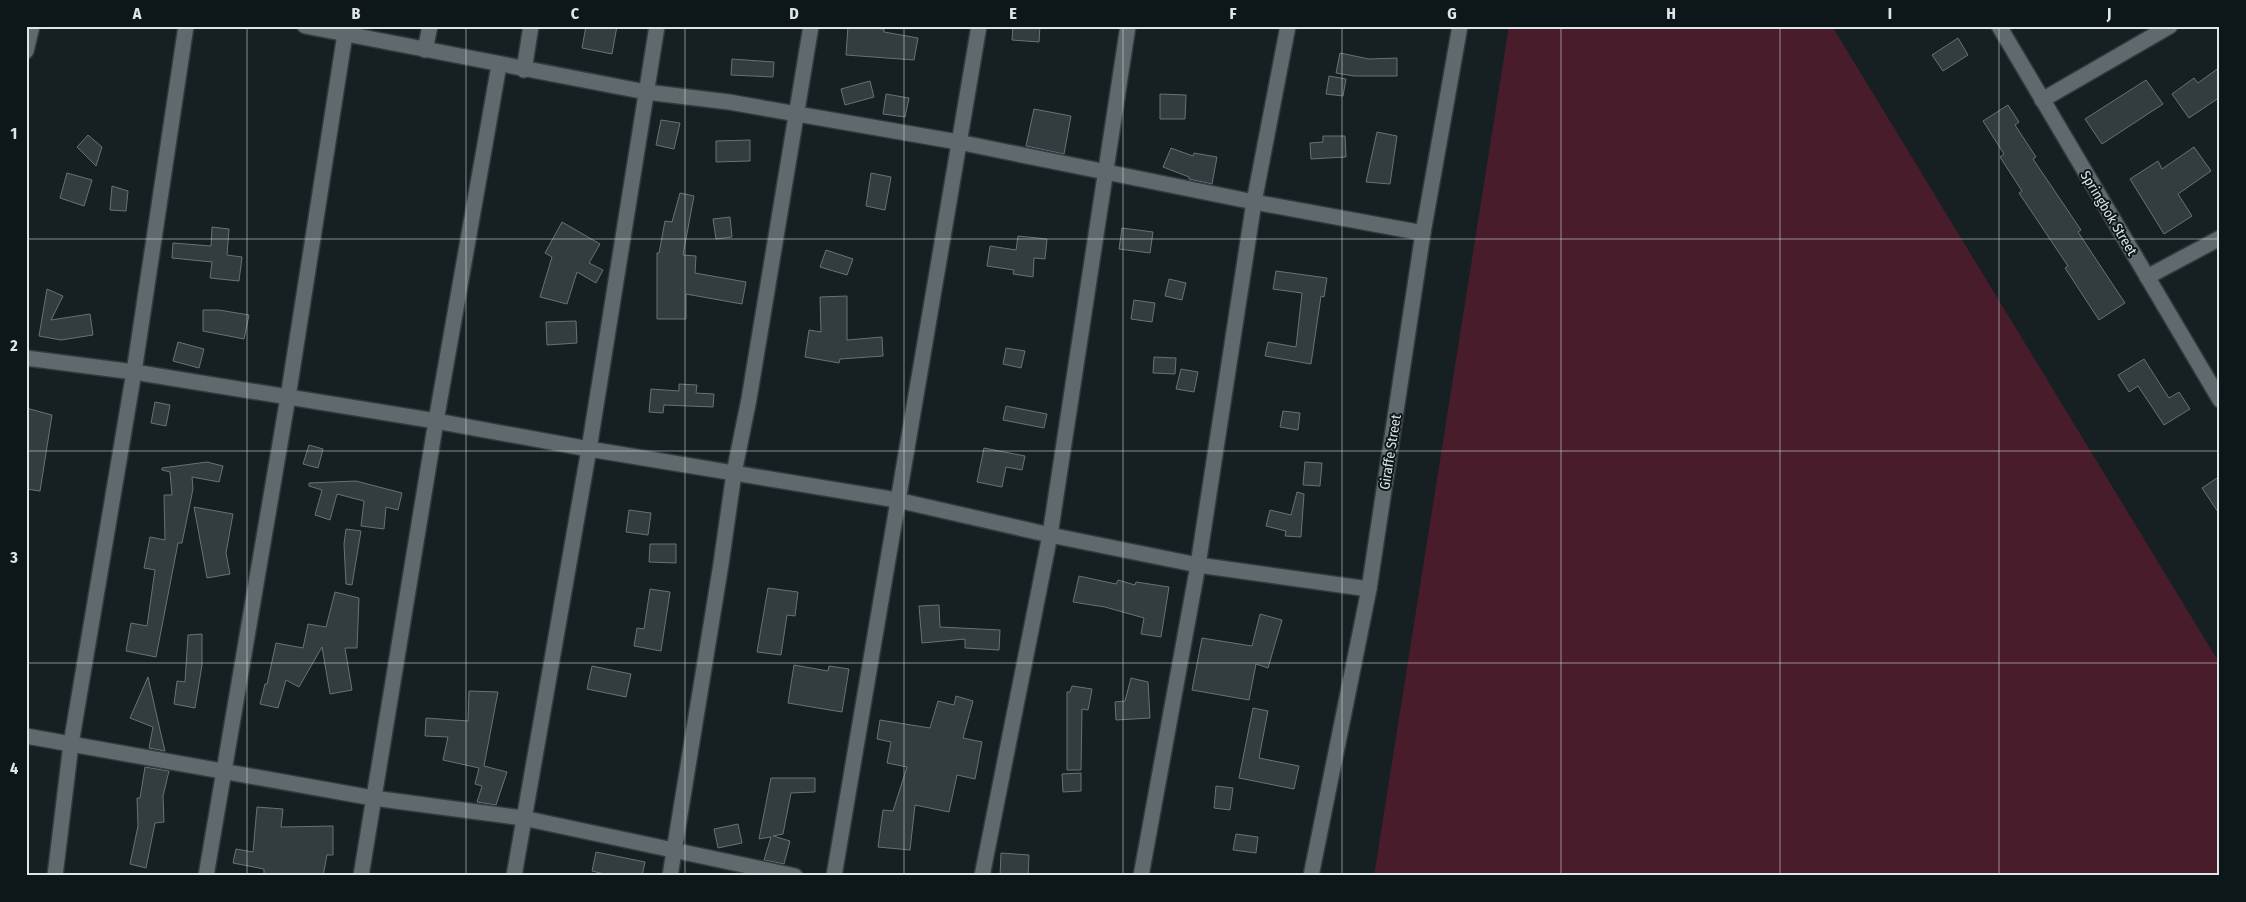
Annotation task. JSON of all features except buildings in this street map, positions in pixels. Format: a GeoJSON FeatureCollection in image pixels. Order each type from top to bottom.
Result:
{"type":"FeatureCollection","features":[{"type":"Feature","properties":{"kind":"street"},"geometry":{"type":"LineString","coordinates":[[26,51],[32,26]]}},
{"type":"Feature","properties":{"kind":"street"},"geometry":{"type":"LineString","coordinates":[[55,876],[72,744],[134,372],[186,26]]}},
{"type":"Feature","properties":{"kind":"street"},"geometry":{"type":"LineString","coordinates":[[305,26],[524,70],[646,92],[729,102],[958,142],[1254,202],[1423,233]]}},
{"type":"Feature","properties":{"kind":"street"},"geometry":{"type":"LineString","coordinates":[[425,50],[430,26]]}},
{"type":"Feature","properties":{"kind":"street"},"geometry":{"type":"LineString","coordinates":[[524,70],[531,26]]}},
{"type":"Feature","properties":{"kind":"street"},"geometry":{"type":"LineString","coordinates":[[514,876],[522,818],[589,449],[657,26]]}},
{"type":"Feature","properties":{"kind":"street"},"geometry":{"type":"LineString","coordinates":[[670,876],[734,473],[751,389],[798,115],[811,26]]}},
{"type":"Feature","properties":{"kind":"street"},"geometry":{"type":"LineString","coordinates":[[834,876],[979,26]]}},
{"type":"Feature","properties":{"kind":"street"},"geometry":{"type":"LineString","coordinates":[[982,876],[1050,535],[1128,26]]}},
{"type":"Feature","properties":{"kind":"street"},"geometry":{"type":"LineString","coordinates":[[1140,876],[1198,565],[1254,202],[1288,26]]}},
{"type":"Feature","properties":{"kind":"street","name":"Giraffe Street"},"geometry":{"type":"LineString","coordinates":[[1311,876],[1368,590],[1423,233],[1460,26]]}},
{"type":"Feature","properties":{"kind":"street","name":"Springbok Street"},"geometry":{"type":"LineString","coordinates":[[1998,26],[2220,400]]}},
{"type":"Feature","properties":{"kind":"street"},"geometry":{"type":"LineString","coordinates":[[2042,100],[2170,26]]}},
{"type":"Feature","properties":{"kind":"street"},"geometry":{"type":"LineString","coordinates":[[206,876],[288,397],[345,34]]}},
{"type":"Feature","properties":{"kind":"street"},"geometry":{"type":"LineString","coordinates":[[361,876],[436,421],[499,65]]}},
{"type":"Feature","properties":{"kind":"street"},"geometry":{"type":"LineString","coordinates":[[2147,277],[2220,238]]}},
{"type":"Feature","properties":{"kind":"street"},"geometry":{"type":"LineString","coordinates":[[26,358],[134,372],[436,421],[589,449],[898,500],[1050,535],[1198,565],[1368,590]]}},
{"type":"Feature","properties":{"kind":"street"},"geometry":{"type":"LineString","coordinates":[[26,736],[373,798],[522,818],[795,876]]}},
{"type":"Feature","properties":{"kind":"shaded area"},"geometry":{"type":"Polygon","coordinates":[[[1509,26],[1832,26],[2220,664],[2220,876],[1374,876],[1509,26]]]}}]}
